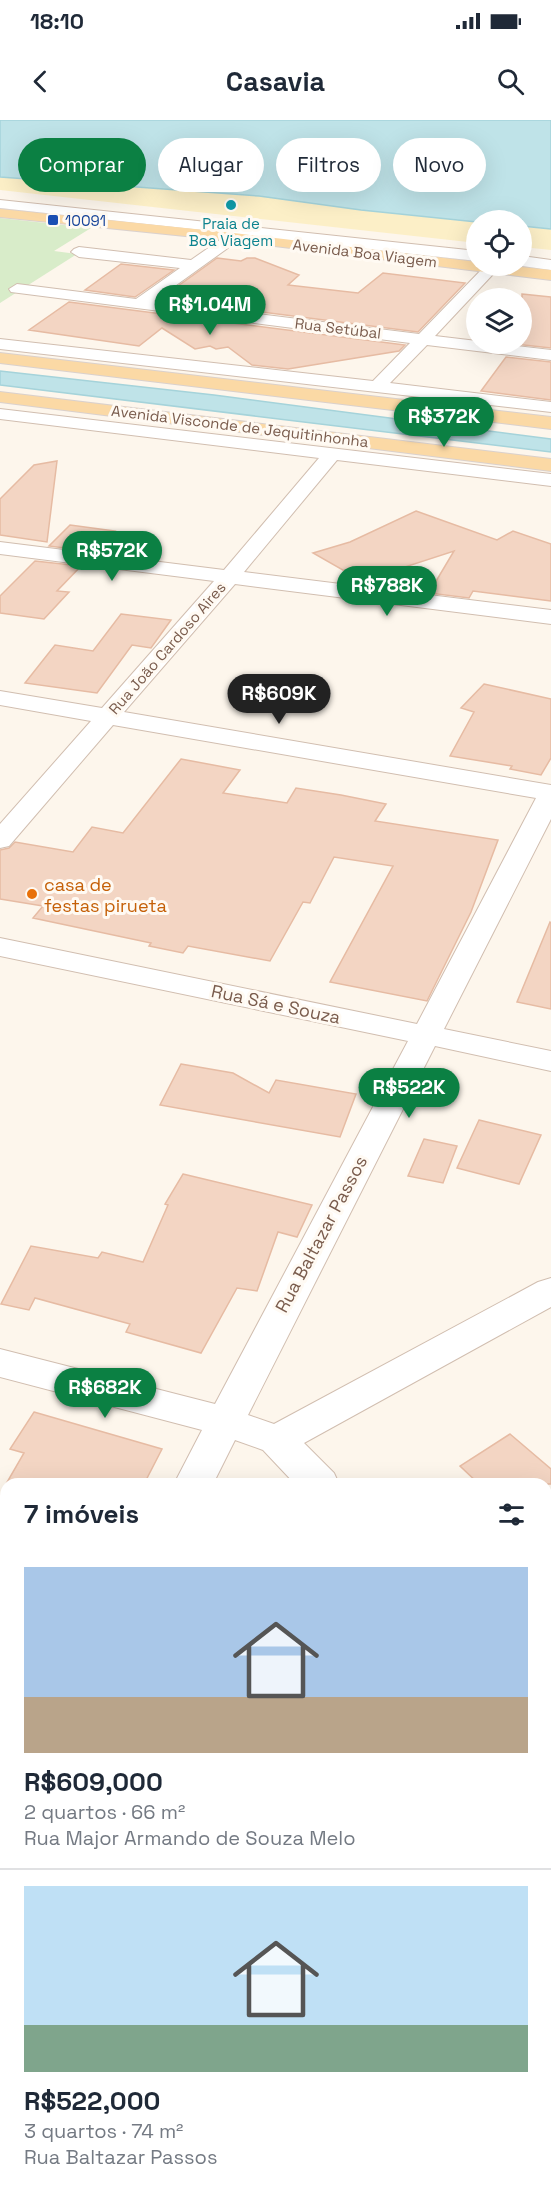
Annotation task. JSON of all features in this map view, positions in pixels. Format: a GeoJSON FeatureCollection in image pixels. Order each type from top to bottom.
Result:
{"type":"FeatureCollection","features":[{"type":"Feature","properties":{"kind":"main road","name":"Avenida Boa Viagem"},"geometry":{"type":"LineString","coordinates":[[0,213],[234,237],[466,265]]}},
{"type":"Feature","properties":{"kind":"main road","name":"Avenida Boa Viagem"},"geometry":{"type":"LineString","coordinates":[[532,273],[551,276]]}},
{"type":"Feature","properties":{"kind":"main road"},"geometry":{"type":"LineString","coordinates":[[0,358],[551,423]]}},
{"type":"Feature","properties":{"kind":"main road","name":"Avenida Visconde de Jequitinhonha"},"geometry":{"type":"LineString","coordinates":[[0,397],[551,465]]}},
{"type":"Feature","properties":{"kind":"main road"},"geometry":{"type":"LineString","coordinates":[[468,413],[510,402]]}},
{"type":"Feature","properties":{"kind":"street"},"geometry":{"type":"LineString","coordinates":[[0,204],[466,255]]}},
{"type":"Feature","properties":{"kind":"street"},"geometry":{"type":"LineString","coordinates":[[139,304],[234,237]]}},
{"type":"Feature","properties":{"kind":"street"},"geometry":{"type":"LineString","coordinates":[[79,252],[194,265]]}},
{"type":"Feature","properties":{"kind":"street"},"geometry":{"type":"LineString","coordinates":[[532,262],[551,264]]}},
{"type":"Feature","properties":{"kind":"street"},"geometry":{"type":"LineString","coordinates":[[377,387],[483,276]]}},
{"type":"Feature","properties":{"kind":"street","name":"Rua Setúbal"},"geometry":{"type":"LineString","coordinates":[[0,281],[19,286],[139,304],[551,355]]}},
{"type":"Feature","properties":{"kind":"street"},"geometry":{"type":"LineString","coordinates":[[0,344],[551,407]]}},
{"type":"Feature","properties":{"kind":"street"},"geometry":{"type":"LineString","coordinates":[[0,428],[8,415]]}},
{"type":"Feature","properties":{"kind":"street","name":"Avenida Visconde de Jequitinhonha"},"geometry":{"type":"LineString","coordinates":[[8,415],[551,480]]}},
{"type":"Feature","properties":{"kind":"street","name":"Rua João Cardoso Aires"},"geometry":{"type":"LineString","coordinates":[[0,840],[228,578],[332,454]]}},
{"type":"Feature","properties":{"kind":"street"},"geometry":{"type":"LineString","coordinates":[[0,548],[551,617]]}},
{"type":"Feature","properties":{"kind":"street"},"geometry":{"type":"LineString","coordinates":[[0,698],[551,794]]}},
{"type":"Feature","properties":{"kind":"street","name":"Rua Baltazar Passos"},"geometry":{"type":"LineString","coordinates":[[196,1478],[551,794]]}},
{"type":"Feature","properties":{"kind":"street","name":"Rua Sá e Souza"},"geometry":{"type":"LineString","coordinates":[[0,947],[551,1061]]}},
{"type":"Feature","properties":{"kind":"street"},"geometry":{"type":"LineString","coordinates":[[277,1440],[551,1291]]}},
{"type":"Feature","properties":{"kind":"street"},"geometry":{"type":"LineString","coordinates":[[0,1363],[224,1421],[277,1440],[314,1478]]}},
{"type":"Feature","properties":{"kind":"green space"},"geometry":{"type":"Polygon","coordinates":[[[0,218],[91,228],[54,251],[77,254],[0,303],[0,218]]]}},
{"type":"Feature","properties":{"kind":"sand","name":"Praia de Boa Viagem"},"geometry":{"type":"Polygon","coordinates":[[[0,177],[18,178],[18,192],[0,190],[0,177]]]}},
{"type":"Feature","properties":{"kind":"sand","name":"Praia de Boa Viagem"},"geometry":{"type":"Polygon","coordinates":[[[146,188],[158,189],[158,192],[204,192],[259,196],[466,221],[466,242],[18,192],[146,192],[146,188]]]}},
{"type":"Feature","properties":{"kind":"sand"},"geometry":{"type":"Polygon","coordinates":[[[532,228],[551,229],[551,250],[532,248],[532,228]]]}},
{"type":"Feature","properties":{"kind":"water"},"geometry":{"type":"Polygon","coordinates":[[[0,120],[551,120],[551,229],[532,227],[532,210],[466,210],[466,221],[259,196],[204,192],[264,192],[264,138],[158,138],[158,189],[146,188],[146,138],[18,138],[18,178],[0,177],[0,120]]]}},
{"type":"Feature","properties":{"kind":"water"},"geometry":{"type":"Polygon","coordinates":[[[0,371],[214,395],[551,439],[551,452],[0,385],[0,371]]]}},
{"type":"Feature","properties":{"kind":"building"},"geometry":{"type":"Polygon","coordinates":[[[217,258],[241,261],[255,258],[299,275],[288,285],[358,293],[383,273],[465,283],[418,332],[160,299],[217,258]]]}},
{"type":"Feature","properties":{"kind":"building"},"geometry":{"type":"Polygon","coordinates":[[[121,264],[174,270],[135,297],[85,290],[121,264]]]}},
{"type":"Feature","properties":{"kind":"building"},"geometry":{"type":"Polygon","coordinates":[[[532,295],[551,297],[551,348],[532,346],[532,295]]]}},
{"type":"Feature","properties":{"kind":"building"},"geometry":{"type":"Polygon","coordinates":[[[69,302],[405,345],[399,351],[288,369],[252,365],[228,347],[216,349],[210,346],[195,349],[162,328],[139,346],[29,330],[69,302]]]}},
{"type":"Feature","properties":{"kind":"building"},"geometry":{"type":"Polygon","coordinates":[[[506,357],[551,362],[551,400],[481,391],[506,357]]]}},
{"type":"Feature","properties":{"kind":"building"},"geometry":{"type":"Polygon","coordinates":[[[57,461],[47,542],[0,535],[0,499],[34,465],[57,461]]]}},
{"type":"Feature","properties":{"kind":"building"},"geometry":{"type":"Polygon","coordinates":[[[416,511],[497,540],[513,531],[551,544],[551,601],[473,591],[469,598],[429,593],[454,551],[362,581],[313,553],[350,542],[416,511]]]}},
{"type":"Feature","properties":{"kind":"building"},"geometry":{"type":"Polygon","coordinates":[[[70,525],[115,531],[95,552],[49,546],[70,525]]]}},
{"type":"Feature","properties":{"kind":"building"},"geometry":{"type":"Polygon","coordinates":[[[35,561],[81,566],[57,591],[69,592],[44,619],[0,613],[0,596],[35,561]]]}},
{"type":"Feature","properties":{"kind":"building"},"geometry":{"type":"Polygon","coordinates":[[[121,614],[171,620],[151,648],[132,645],[97,693],[25,683],[55,645],[93,651],[121,614]]]}},
{"type":"Feature","properties":{"kind":"building"},"geometry":{"type":"Polygon","coordinates":[[[484,684],[551,699],[551,758],[541,775],[510,769],[512,766],[450,756],[474,712],[461,708],[484,684]]]}},
{"type":"Feature","properties":{"kind":"building"},"geometry":{"type":"Polygon","coordinates":[[[181,759],[240,770],[223,793],[287,803],[296,788],[341,795],[386,804],[375,821],[498,840],[471,912],[427,1001],[330,982],[393,866],[334,857],[310,903],[303,902],[270,961],[188,946],[183,953],[149,946],[151,943],[33,918],[43,906],[0,899],[0,850],[9,848],[15,842],[73,852],[92,827],[123,833],[181,759]]]}},
{"type":"Feature","properties":{"kind":"building"},"geometry":{"type":"Polygon","coordinates":[[[551,923],[551,1009],[517,1002],[551,923]]]}},
{"type":"Feature","properties":{"kind":"building"},"geometry":{"type":"Polygon","coordinates":[[[181,1064],[233,1073],[269,1093],[276,1080],[356,1094],[340,1137],[160,1105],[181,1064]]]}},
{"type":"Feature","properties":{"kind":"building"},"geometry":{"type":"Polygon","coordinates":[[[479,1120],[541,1135],[519,1184],[457,1168],[479,1120]]]}},
{"type":"Feature","properties":{"kind":"building"},"geometry":{"type":"Polygon","coordinates":[[[424,1139],[457,1146],[443,1183],[408,1176],[424,1139]]]}},
{"type":"Feature","properties":{"kind":"building"},"geometry":{"type":"Polygon","coordinates":[[[183,1174],[312,1205],[297,1237],[278,1232],[257,1291],[237,1288],[201,1353],[126,1332],[130,1324],[35,1298],[29,1310],[1,1304],[31,1246],[98,1258],[102,1252],[143,1262],[168,1205],[165,1204],[183,1174]]]}},
{"type":"Feature","properties":{"kind":"building"},"geometry":{"type":"Polygon","coordinates":[[[34,1412],[162,1449],[147,1478],[9,1478],[24,1453],[10,1449],[34,1412]]]}},
{"type":"Feature","properties":{"kind":"building"},"geometry":{"type":"Polygon","coordinates":[[[510,1434],[551,1469],[551,1478],[473,1478],[460,1466],[510,1434]]]}},
{"type":"Feature","properties":{"kind":"place","name":"Praia de Boa Viagem"},"geometry":{"type":"Point","coordinates":[231,205]}},
{"type":"Feature","properties":{"kind":"place","name":"10091"},"geometry":{"type":"Point","coordinates":[53,220]}},
{"type":"Feature","properties":{"kind":"place","name":"casa de festas pirueta"},"geometry":{"type":"Point","coordinates":[32,894]}}]}
